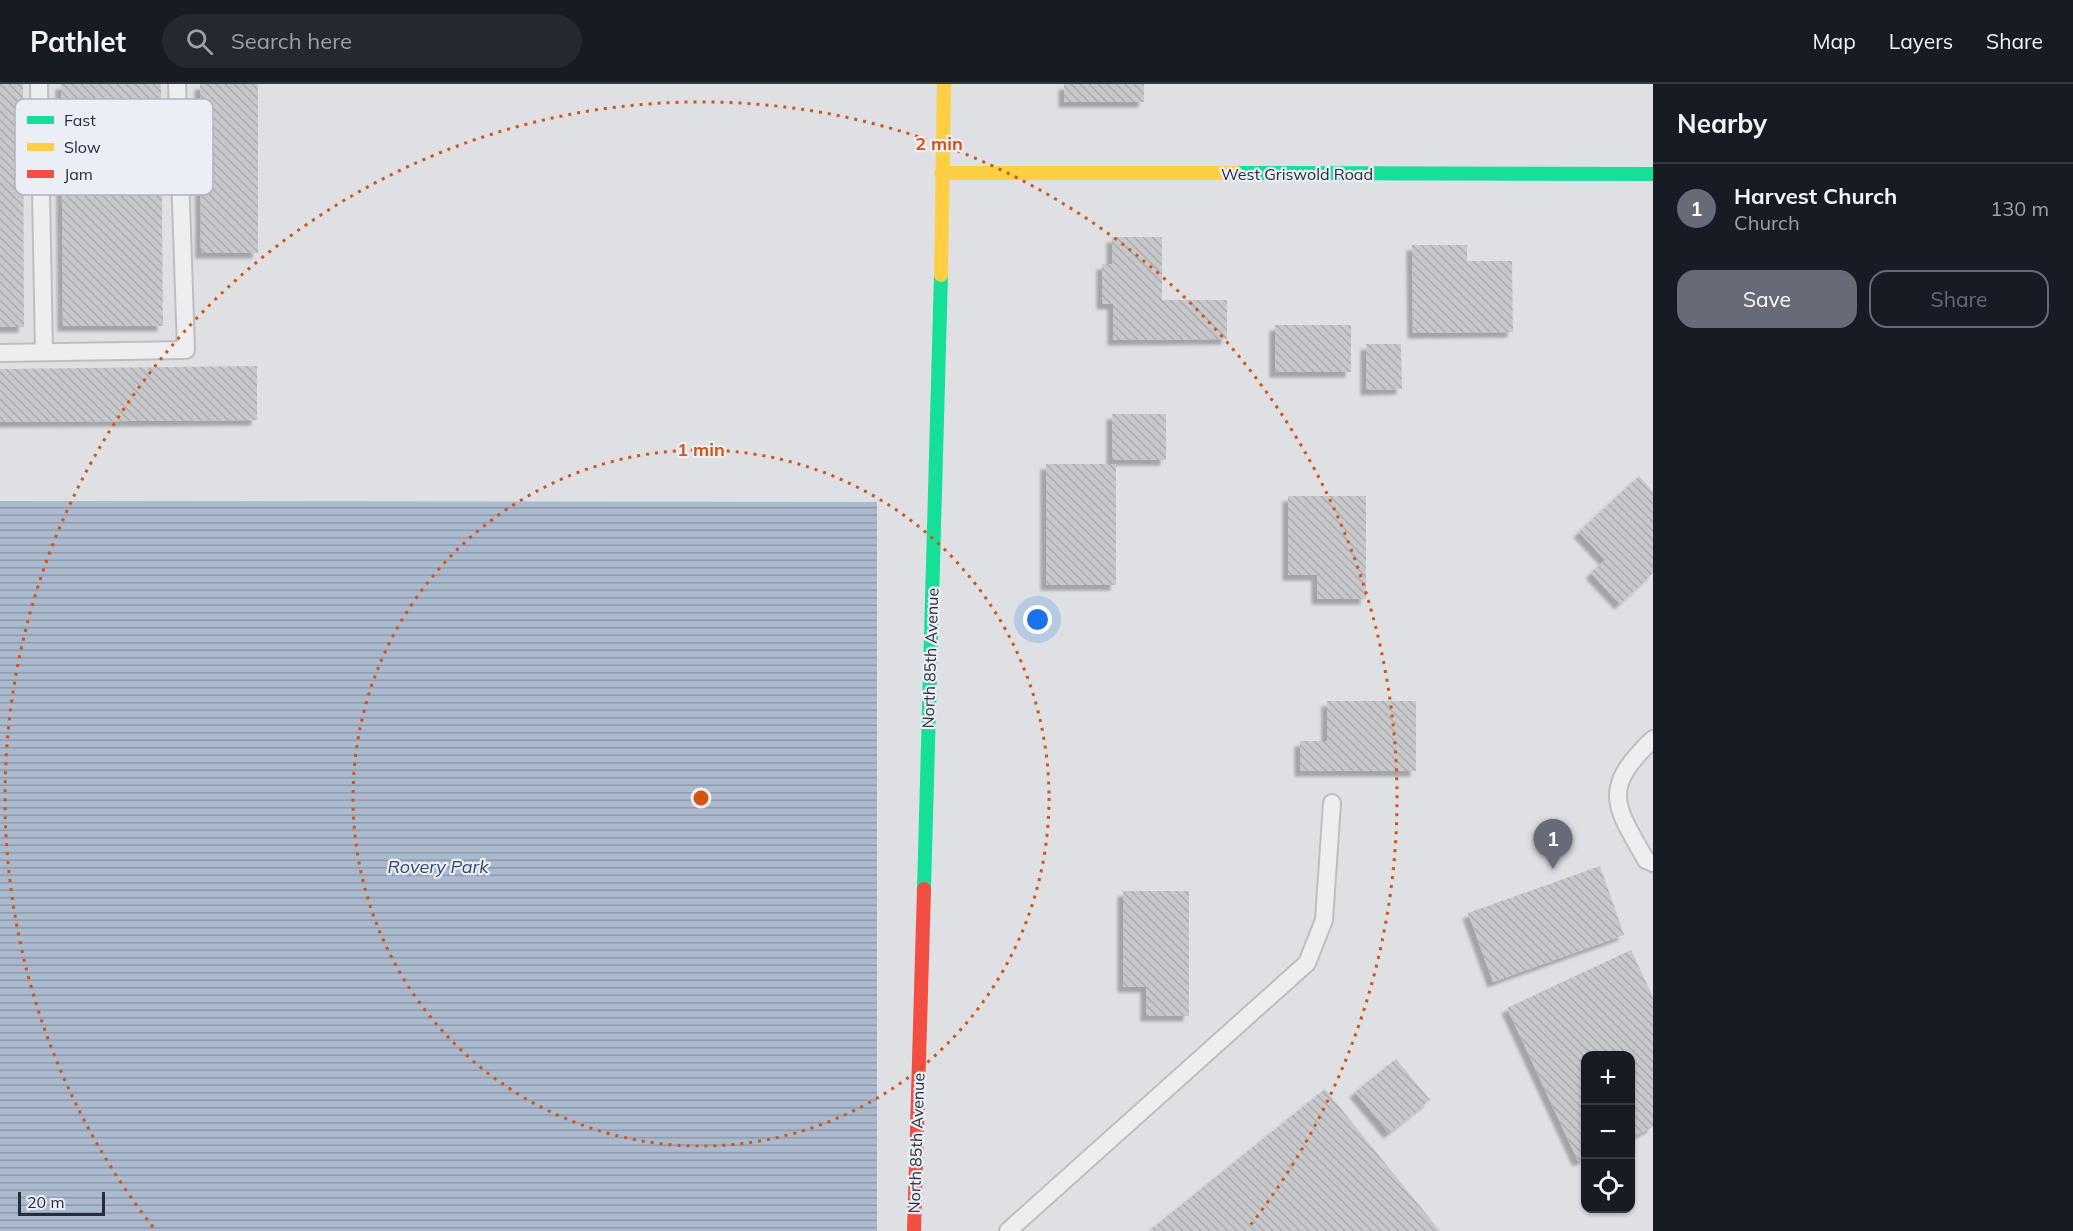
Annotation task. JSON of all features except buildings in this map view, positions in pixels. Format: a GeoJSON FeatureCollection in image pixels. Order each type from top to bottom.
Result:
{"type":"FeatureCollection","features":[{"type":"Feature","properties":{"kind":"street","name":"North 85th Avenue"},"geometry":{"type":"LineString","coordinates":[[914,1231],[938,419],[944,84]]}},
{"type":"Feature","properties":{"kind":"street","name":"West Griswold Road"},"geometry":{"type":"LineString","coordinates":[[941,173],[1653,174]]}},
{"type":"Feature","properties":{"kind":"lane"},"geometry":{"type":"LineString","coordinates":[[39,84],[39,99]]}},
{"type":"Feature","properties":{"kind":"lane"},"geometry":{"type":"LineString","coordinates":[[177,84],[178,99]]}},
{"type":"Feature","properties":{"kind":"lane"},"geometry":{"type":"LineString","coordinates":[[41,195],[44,352]]}},
{"type":"Feature","properties":{"kind":"lane"},"geometry":{"type":"LineString","coordinates":[[0,353],[186,350],[181,195]]}},
{"type":"Feature","properties":{"kind":"lane"},"geometry":{"type":"LineString","coordinates":[[1653,739],[1621,775],[1616,795],[1624,823],[1646,860],[1653,863]]}},
{"type":"Feature","properties":{"kind":"lane"},"geometry":{"type":"LineString","coordinates":[[1008,1231],[1307,963],[1324,920],[1332,803]]}},
{"type":"Feature","properties":{"kind":"water","name":"Rovery Park"},"geometry":{"type":"Polygon","coordinates":[[[0,501],[877,502],[877,1231],[0,1231],[0,501]]]}},
{"type":"Feature","properties":{"kind":"traffic: fast"},"geometry":{"type":"LineString","coordinates":[[1236,173],[1653,174]]}},
{"type":"Feature","properties":{"kind":"traffic: fast"},"geometry":{"type":"LineString","coordinates":[[924,889],[941,275]]}},
{"type":"Feature","properties":{"kind":"traffic: slow"},"geometry":{"type":"LineString","coordinates":[[941,275],[944,84]]}},
{"type":"Feature","properties":{"kind":"traffic: slow"},"geometry":{"type":"LineString","coordinates":[[941,173],[1236,173]]}},
{"type":"Feature","properties":{"kind":"traffic: jam"},"geometry":{"type":"LineString","coordinates":[[914,1231],[924,889]]}},
{"type":"Feature","properties":{"kind":"place","name":"Harvest Church"},"geometry":{"type":"Point","coordinates":[1553,869]}}]}
